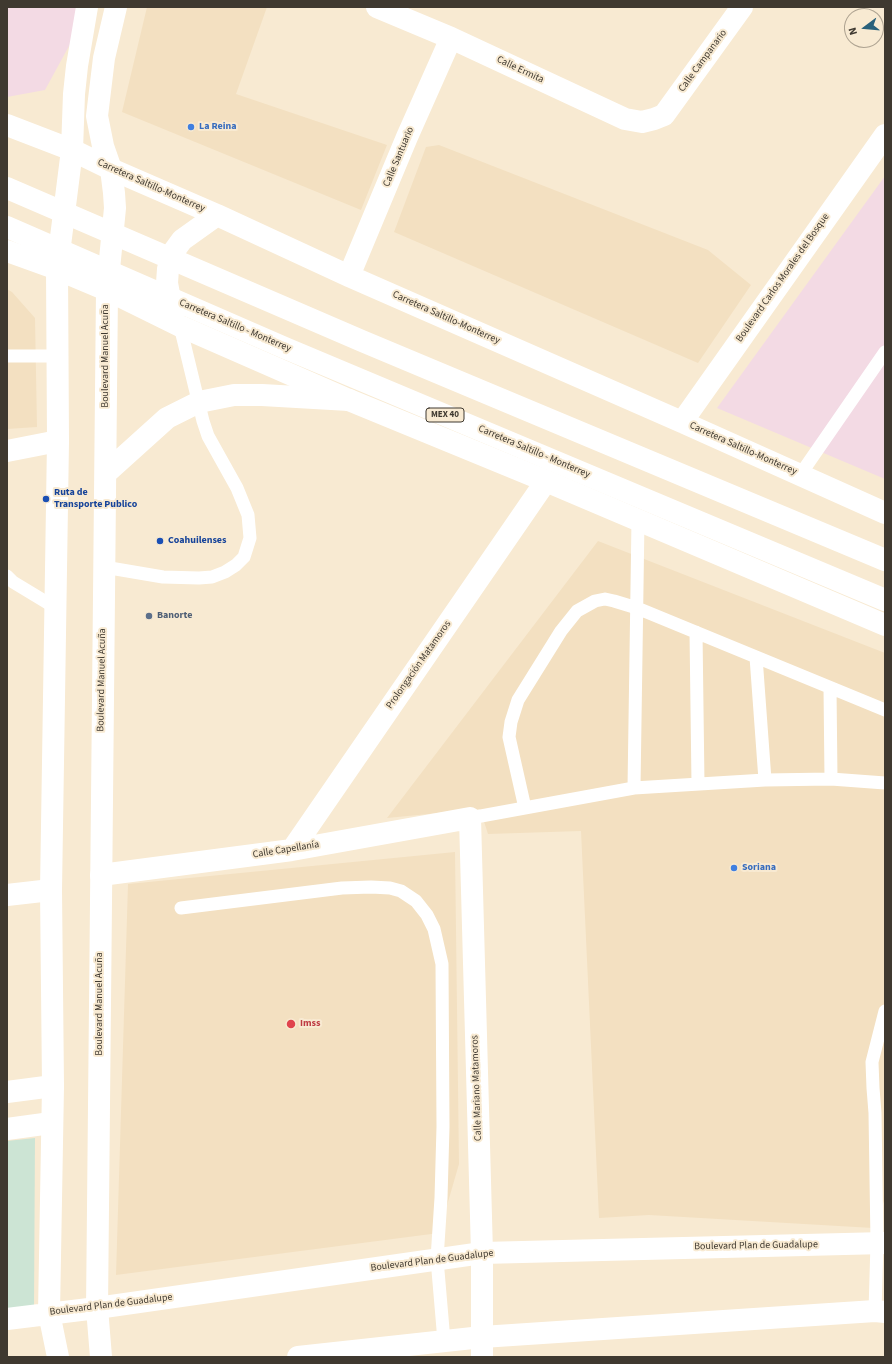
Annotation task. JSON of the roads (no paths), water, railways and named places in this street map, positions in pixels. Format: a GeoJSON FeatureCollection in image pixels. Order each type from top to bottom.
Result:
{"type":"FeatureCollection","features":[{"type":"Feature","properties":{"kind":"main road"},"geometry":{"type":"LineString","coordinates":[[58,1357],[49,1313],[51,1123],[53,1086],[51,890],[58,441],[57,269],[72,150],[74,94],[77,66],[87,7]]}},
{"type":"Feature","properties":{"kind":"main road","name":"Boulevard Manuel Acuña"},"geometry":{"type":"LineString","coordinates":[[100,1357],[97,1308],[107,290],[115,208],[111,169],[103,146],[97,116],[104,58],[116,7]]}},
{"type":"Feature","properties":{"kind":"main road","name":"Calle Ermita"},"geometry":{"type":"LineString","coordinates":[[378,7],[451,38],[625,119],[642,122],[664,115]]}},
{"type":"Feature","properties":{"kind":"main road","name":"Calle Campanario"},"geometry":{"type":"LineString","coordinates":[[664,115],[742,7]]}},
{"type":"Feature","properties":{"kind":"main road","name":"Calle Santuario"},"geometry":{"type":"LineString","coordinates":[[349,276],[407,137],[451,38]]}},
{"type":"Feature","properties":{"kind":"main road","name":"Carretera Saltillo-Monterrey"},"geometry":{"type":"LineString","coordinates":[[7,125],[72,150],[349,276],[885,513]]}},
{"type":"Feature","properties":{"kind":"main road","name":"Boulevard Carlos Morales del Bosque"},"geometry":{"type":"LineString","coordinates":[[682,422],[885,135]]}},
{"type":"Feature","properties":{"kind":"main road"},"geometry":{"type":"LineString","coordinates":[[7,188],[362,341],[885,560]]}},
{"type":"Feature","properties":{"kind":"main road"},"geometry":{"type":"LineString","coordinates":[[180,326],[171,305],[167,283],[168,268],[174,251],[182,240],[217,215]]}},
{"type":"Feature","properties":{"kind":"main road","name":"Carretera Saltillo - Monterrey"},"geometry":{"type":"LineString","coordinates":[[7,227],[285,348],[885,600]]}},
{"type":"Feature","properties":{"kind":"main road"},"geometry":{"type":"LineString","coordinates":[[7,251],[57,269],[107,290],[180,326],[349,400],[546,481],[885,625]]}},
{"type":"Feature","properties":{"kind":"main road"},"geometry":{"type":"LineString","coordinates":[[106,473],[167,418],[199,402],[234,395],[262,395],[349,400]]}},
{"type":"Feature","properties":{"kind":"main road"},"geometry":{"type":"LineString","coordinates":[[7,451],[58,441]]}},
{"type":"Feature","properties":{"kind":"main road","name":"Prolongación Matamoros"},"geometry":{"type":"LineString","coordinates":[[292,850],[546,481]]}},
{"type":"Feature","properties":{"kind":"main road","name":"Calle Capellanía"},"geometry":{"type":"LineString","coordinates":[[101,875],[292,850],[470,818]]}},
{"type":"Feature","properties":{"kind":"main road","name":"Calle Mariano Matamoros"},"geometry":{"type":"LineString","coordinates":[[470,818],[482,1253],[482,1347]]}},
{"type":"Feature","properties":{"kind":"main road"},"geometry":{"type":"LineString","coordinates":[[7,895],[51,890]]}},
{"type":"Feature","properties":{"kind":"main road"},"geometry":{"type":"LineString","coordinates":[[7,1092],[53,1086]]}},
{"type":"Feature","properties":{"kind":"main road"},"geometry":{"type":"LineString","coordinates":[[7,1129],[51,1123]]}},
{"type":"Feature","properties":{"kind":"main road","name":"Boulevard Plan de Guadalupe"},"geometry":{"type":"LineString","coordinates":[[7,1319],[97,1308],[482,1253],[881,1243]]}},
{"type":"Feature","properties":{"kind":"main road"},"geometry":{"type":"LineString","coordinates":[[298,1357],[444,1341],[482,1347],[880,1312]]}},
{"type":"Feature","properties":{"kind":"lane"},"geometry":{"type":"LineString","coordinates":[[104,567],[163,577],[199,578],[212,576],[225,572],[236,565],[244,556],[250,538],[248,514],[233,482],[208,436],[180,326]]}},
{"type":"Feature","properties":{"kind":"lane"},"geometry":{"type":"LineString","coordinates":[[800,475],[885,352]]}},
{"type":"Feature","properties":{"kind":"lane"},"geometry":{"type":"LineString","coordinates":[[7,356],[58,356]]}},
{"type":"Feature","properties":{"kind":"lane"},"geometry":{"type":"LineString","coordinates":[[634,788],[638,520]]}},
{"type":"Feature","properties":{"kind":"lane"},"geometry":{"type":"LineString","coordinates":[[7,576],[13,582],[56,608]]}},
{"type":"Feature","properties":{"kind":"lane"},"geometry":{"type":"LineString","coordinates":[[525,808],[509,736],[511,722],[518,700],[561,632],[577,611],[594,601],[604,599],[637,608],[885,710]]}},
{"type":"Feature","properties":{"kind":"lane"},"geometry":{"type":"LineString","coordinates":[[696,632],[698,784]]}},
{"type":"Feature","properties":{"kind":"lane"},"geometry":{"type":"LineString","coordinates":[[756,657],[765,780]]}},
{"type":"Feature","properties":{"kind":"lane"},"geometry":{"type":"LineString","coordinates":[[830,688],[831,779]]}},
{"type":"Feature","properties":{"kind":"lane"},"geometry":{"type":"LineString","coordinates":[[470,818],[634,788],[765,780],[831,779],[885,783]]}},
{"type":"Feature","properties":{"kind":"lane"},"geometry":{"type":"LineString","coordinates":[[181,908],[342,888],[371,887],[390,888],[401,891],[416,901],[427,915],[434,929],[442,964],[443,1127],[441,1198],[437,1260],[444,1341]]}},
{"type":"Feature","properties":{"kind":"lane"},"geometry":{"type":"LineString","coordinates":[[880,1312],[881,1243],[875,1113],[872,1088],[872,1062],[885,1011]]}},
{"type":"Feature","properties":{"kind":"place","name":"La Reina"},"geometry":{"type":"Point","coordinates":[191,127]}},
{"type":"Feature","properties":{"kind":"place","name":"Ruta de Transporte Publico"},"geometry":{"type":"Point","coordinates":[46,499]}},
{"type":"Feature","properties":{"kind":"place","name":"Coahuilenses"},"geometry":{"type":"Point","coordinates":[160,541]}},
{"type":"Feature","properties":{"kind":"place","name":"Banorte"},"geometry":{"type":"Point","coordinates":[149,616]}},
{"type":"Feature","properties":{"kind":"place","name":"Soriana"},"geometry":{"type":"Point","coordinates":[734,868]}},
{"type":"Feature","properties":{"kind":"place","name":"Imss"},"geometry":{"type":"Point","coordinates":[291,1024]}}]}
